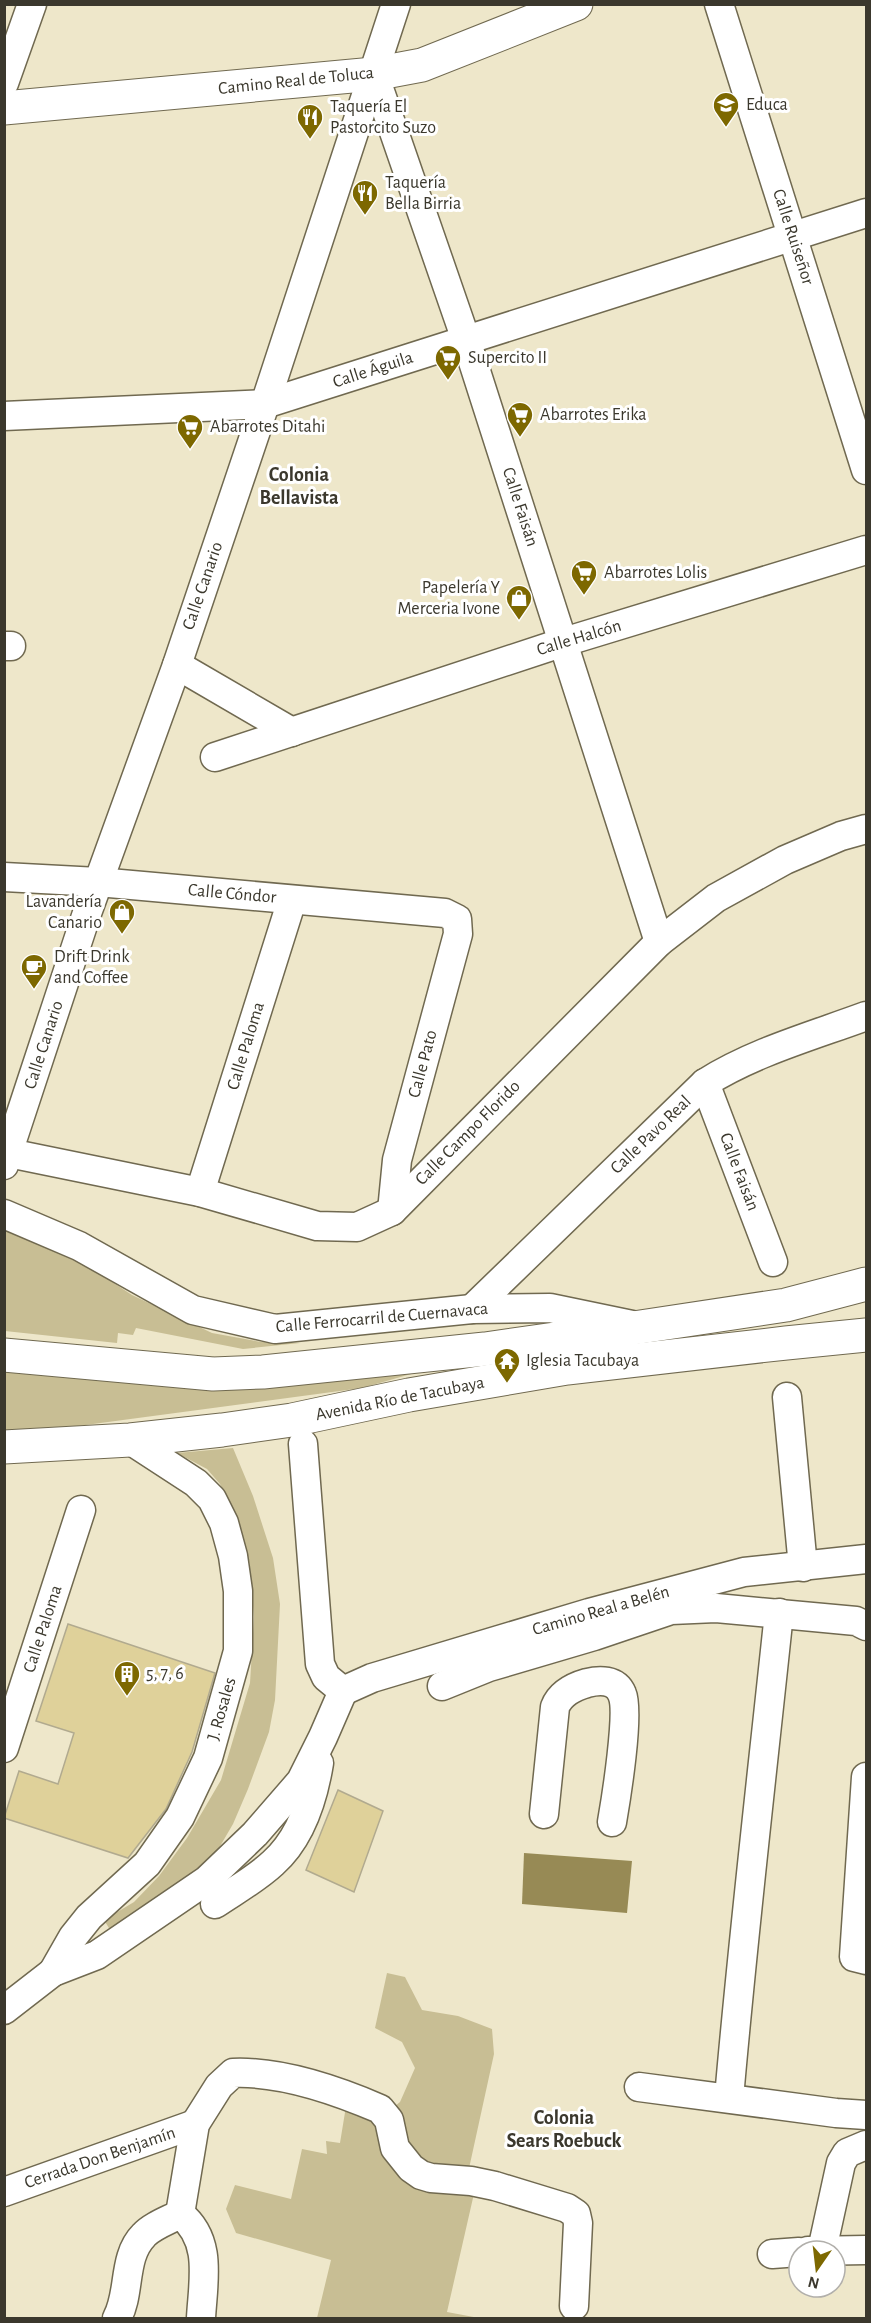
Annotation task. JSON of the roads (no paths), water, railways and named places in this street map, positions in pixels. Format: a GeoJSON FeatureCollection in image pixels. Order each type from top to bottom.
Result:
{"type":"FeatureCollection","features":[{"type":"Feature","properties":{"kind":"main road","name":"Camino Real de Toluca"},"geometry":{"type":"LineString","coordinates":[[4,108],[374,74],[433,61],[576,4]]}},
{"type":"Feature","properties":{"kind":"main road","name":"Avenida Río de Tacubaya"},"geometry":{"type":"LineString","coordinates":[[4,1355],[223,1374],[263,1372],[485,1349],[640,1327],[786,1305],[867,1284]]}},
{"type":"Feature","properties":{"kind":"main road","name":"Avenida Río de Tacubaya"},"geometry":{"type":"LineString","coordinates":[[4,1447],[130,1440],[292,1420],[409,1395],[567,1368],[867,1335]]}},
{"type":"Feature","properties":{"kind":"main road"},"geometry":{"type":"LineString","coordinates":[[4,1463],[91,1442]]}},
{"type":"Feature","properties":{"kind":"street"},"geometry":{"type":"LineString","coordinates":[[4,83],[32,4]]}},
{"type":"Feature","properties":{"kind":"street","name":"Calle Canario"},"geometry":{"type":"LineString","coordinates":[[6,1157],[99,882],[177,665],[396,4]]}},
{"type":"Feature","properties":{"kind":"street","name":"Calle Ruiseñor"},"geometry":{"type":"LineString","coordinates":[[718,4],[867,470]]}},
{"type":"Feature","properties":{"kind":"street","name":"Calle Faisán"},"geometry":{"type":"LineString","coordinates":[[374,74],[466,340],[659,942]]}},
{"type":"Feature","properties":{"kind":"street","name":"Calle Águila"},"geometry":{"type":"LineString","coordinates":[[4,416],[265,404],[867,213]]}},
{"type":"Feature","properties":{"kind":"street","name":"Calle Halcón"},"geometry":{"type":"LineString","coordinates":[[215,757],[564,642],[867,550]]}},
{"type":"Feature","properties":{"kind":"street"},"geometry":{"type":"LineString","coordinates":[[177,665],[292,732]]}},
{"type":"Feature","properties":{"kind":"street","name":"Calle Campo Florido"},"geometry":{"type":"LineString","coordinates":[[6,1157],[200,1192],[317,1226],[357,1227],[392,1211],[659,942],[716,898],[755,876],[785,860],[841,836],[867,829]]}},
{"type":"Feature","properties":{"kind":"street","name":"Calle Cóndor"},"geometry":{"type":"LineString","coordinates":[[4,878],[99,882],[445,913],[457,919]]}},
{"type":"Feature","properties":{"kind":"street","name":"Calle Paloma"},"geometry":{"type":"LineString","coordinates":[[200,1192],[292,900]]}},
{"type":"Feature","properties":{"kind":"street","name":"Calle Pato"},"geometry":{"type":"LineString","coordinates":[[392,1211],[397,1160],[458,934],[457,919]]}},
{"type":"Feature","properties":{"kind":"street","name":"Calle Pavo Real"},"geometry":{"type":"LineString","coordinates":[[472,1309],[705,1083],[729,1068],[761,1054],[867,1016]]}},
{"type":"Feature","properties":{"kind":"street","name":"Calle Faisán"},"geometry":{"type":"LineString","coordinates":[[705,1083],[773,1262]]}},
{"type":"Feature","properties":{"kind":"street","name":"Calle Ferrocarril de Cuernavaca"},"geometry":{"type":"LineString","coordinates":[[4,1214],[79,1246],[193,1311],[275,1329],[472,1309],[550,1308],[640,1327]]}},
{"type":"Feature","properties":{"kind":"street"},"geometry":{"type":"LineString","coordinates":[[787,1397],[803,1567]]}},
{"type":"Feature","properties":{"kind":"street","name":"J. Rosales"},"geometry":{"type":"LineString","coordinates":[[53,1972],[88,1917],[147,1864],[180,1817],[208,1758],[237,1651],[238,1591],[233,1556],[224,1523],[212,1499],[196,1483],[130,1440]]}},
{"type":"Feature","properties":{"kind":"street"},"geometry":{"type":"LineString","coordinates":[[4,1987],[24,1983],[97,1955],[207,1880],[255,1834],[301,1781],[343,1692],[327,1677],[320,1664],[303,1444]]}},
{"type":"Feature","properties":{"kind":"street","name":"Calle Paloma"},"geometry":{"type":"LineString","coordinates":[[4,1748],[81,1510]]}},
{"type":"Feature","properties":{"kind":"street","name":"Camino Real a Belén"},"geometry":{"type":"LineString","coordinates":[[343,1692],[372,1678],[591,1624],[744,1572],[867,1558]]}},
{"type":"Feature","properties":{"kind":"street"},"geometry":{"type":"LineString","coordinates":[[442,1686],[591,1624],[671,1610],[716,1608],[779,1613],[856,1621],[867,1626]]}},
{"type":"Feature","properties":{"kind":"street"},"geometry":{"type":"LineString","coordinates":[[729,2098],[743,1935],[779,1613]]}},
{"type":"Feature","properties":{"kind":"street"},"geometry":{"type":"LineString","coordinates":[[591,1624],[601,1679]]}},
{"type":"Feature","properties":{"kind":"street"},"geometry":{"type":"LineString","coordinates":[[544,1814],[555,1707],[559,1698],[580,1685],[601,1679],[615,1685],[622,1693],[624,1705],[619,1780],[612,1822]]}},
{"type":"Feature","properties":{"kind":"street"},"geometry":{"type":"LineString","coordinates":[[215,1904],[273,1863],[295,1837],[314,1792],[323,1737]]}},
{"type":"Feature","properties":{"kind":"street"},"geometry":{"type":"LineString","coordinates":[[867,1777],[854,1957],[867,1960]]}},
{"type":"Feature","properties":{"kind":"street"},"geometry":{"type":"LineString","coordinates":[[4,2010],[53,1972]]}},
{"type":"Feature","properties":{"kind":"street"},"geometry":{"type":"LineString","coordinates":[[180,2214],[195,2124],[219,2086],[232,2073],[252,2072],[337,2091],[380,2109],[389,2120],[396,2148],[411,2168],[421,2175],[471,2181],[556,2204],[576,2214],[578,2223],[574,2306]]}},
{"type":"Feature","properties":{"kind":"street"},"geometry":{"type":"LineString","coordinates":[[639,2087],[867,2115]]}},
{"type":"Feature","properties":{"kind":"street","name":"Cerrada Don Benjamín"},"geometry":{"type":"LineString","coordinates":[[4,2192],[195,2124]]}},
{"type":"Feature","properties":{"kind":"street"},"geometry":{"type":"LineString","coordinates":[[806,2239],[847,2153],[867,2145]]}},
{"type":"Feature","properties":{"kind":"street"},"geometry":{"type":"LineString","coordinates":[[128,2315],[130,2262],[135,2246],[145,2233],[180,2214]]}},
{"type":"Feature","properties":{"kind":"street"},"geometry":{"type":"LineString","coordinates":[[180,2214],[189,2221],[199,2236],[204,2254],[201,2319]]}},
{"type":"Feature","properties":{"kind":"street"},"geometry":{"type":"LineString","coordinates":[[847,2251],[867,2250]]}},
{"type":"Feature","properties":{"kind":"place","name":"Educa"},"geometry":{"type":"Point","coordinates":[726,128]}},
{"type":"Feature","properties":{"kind":"place","name":"Taquería El Pastorcito Suzo"},"geometry":{"type":"Point","coordinates":[310,140]}},
{"type":"Feature","properties":{"kind":"place","name":"Taquería Bella Birria"},"geometry":{"type":"Point","coordinates":[365,216]}},
{"type":"Feature","properties":{"kind":"place","name":"Supercito II"},"geometry":{"type":"Point","coordinates":[448,381]}},
{"type":"Feature","properties":{"kind":"place","name":"Abarrotes Erika"},"geometry":{"type":"Point","coordinates":[520,438]}},
{"type":"Feature","properties":{"kind":"place","name":"Abarrotes Ditahi"},"geometry":{"type":"Point","coordinates":[190,450]}},
{"type":"Feature","properties":{"kind":"place","name":"Abarrotes Lolis"},"geometry":{"type":"Point","coordinates":[584,596]}},
{"type":"Feature","properties":{"kind":"place","name":"Papelería Y Merceria Ivone"},"geometry":{"type":"Point","coordinates":[519,621]}},
{"type":"Feature","properties":{"kind":"place","name":"Lavandería Canario"},"geometry":{"type":"Point","coordinates":[122,935]}},
{"type":"Feature","properties":{"kind":"place","name":"Drift Drink and Coffee"},"geometry":{"type":"Point","coordinates":[34,990]}},
{"type":"Feature","properties":{"kind":"place","name":"Iglesia Tacubaya"},"geometry":{"type":"Point","coordinates":[507,1384]}},
{"type":"Feature","properties":{"kind":"place","name":"5, 7, 6"},"geometry":{"type":"Point","coordinates":[127,1697]}},
{"type":"Feature","properties":{"kind":"district","name":"Colonia Bellavista"},"geometry":{"type":"Point","coordinates":[299,486]}},
{"type":"Feature","properties":{"kind":"district","name":"Colonia Sears Roebuck"},"geometry":{"type":"Point","coordinates":[564,2130]}}]}
